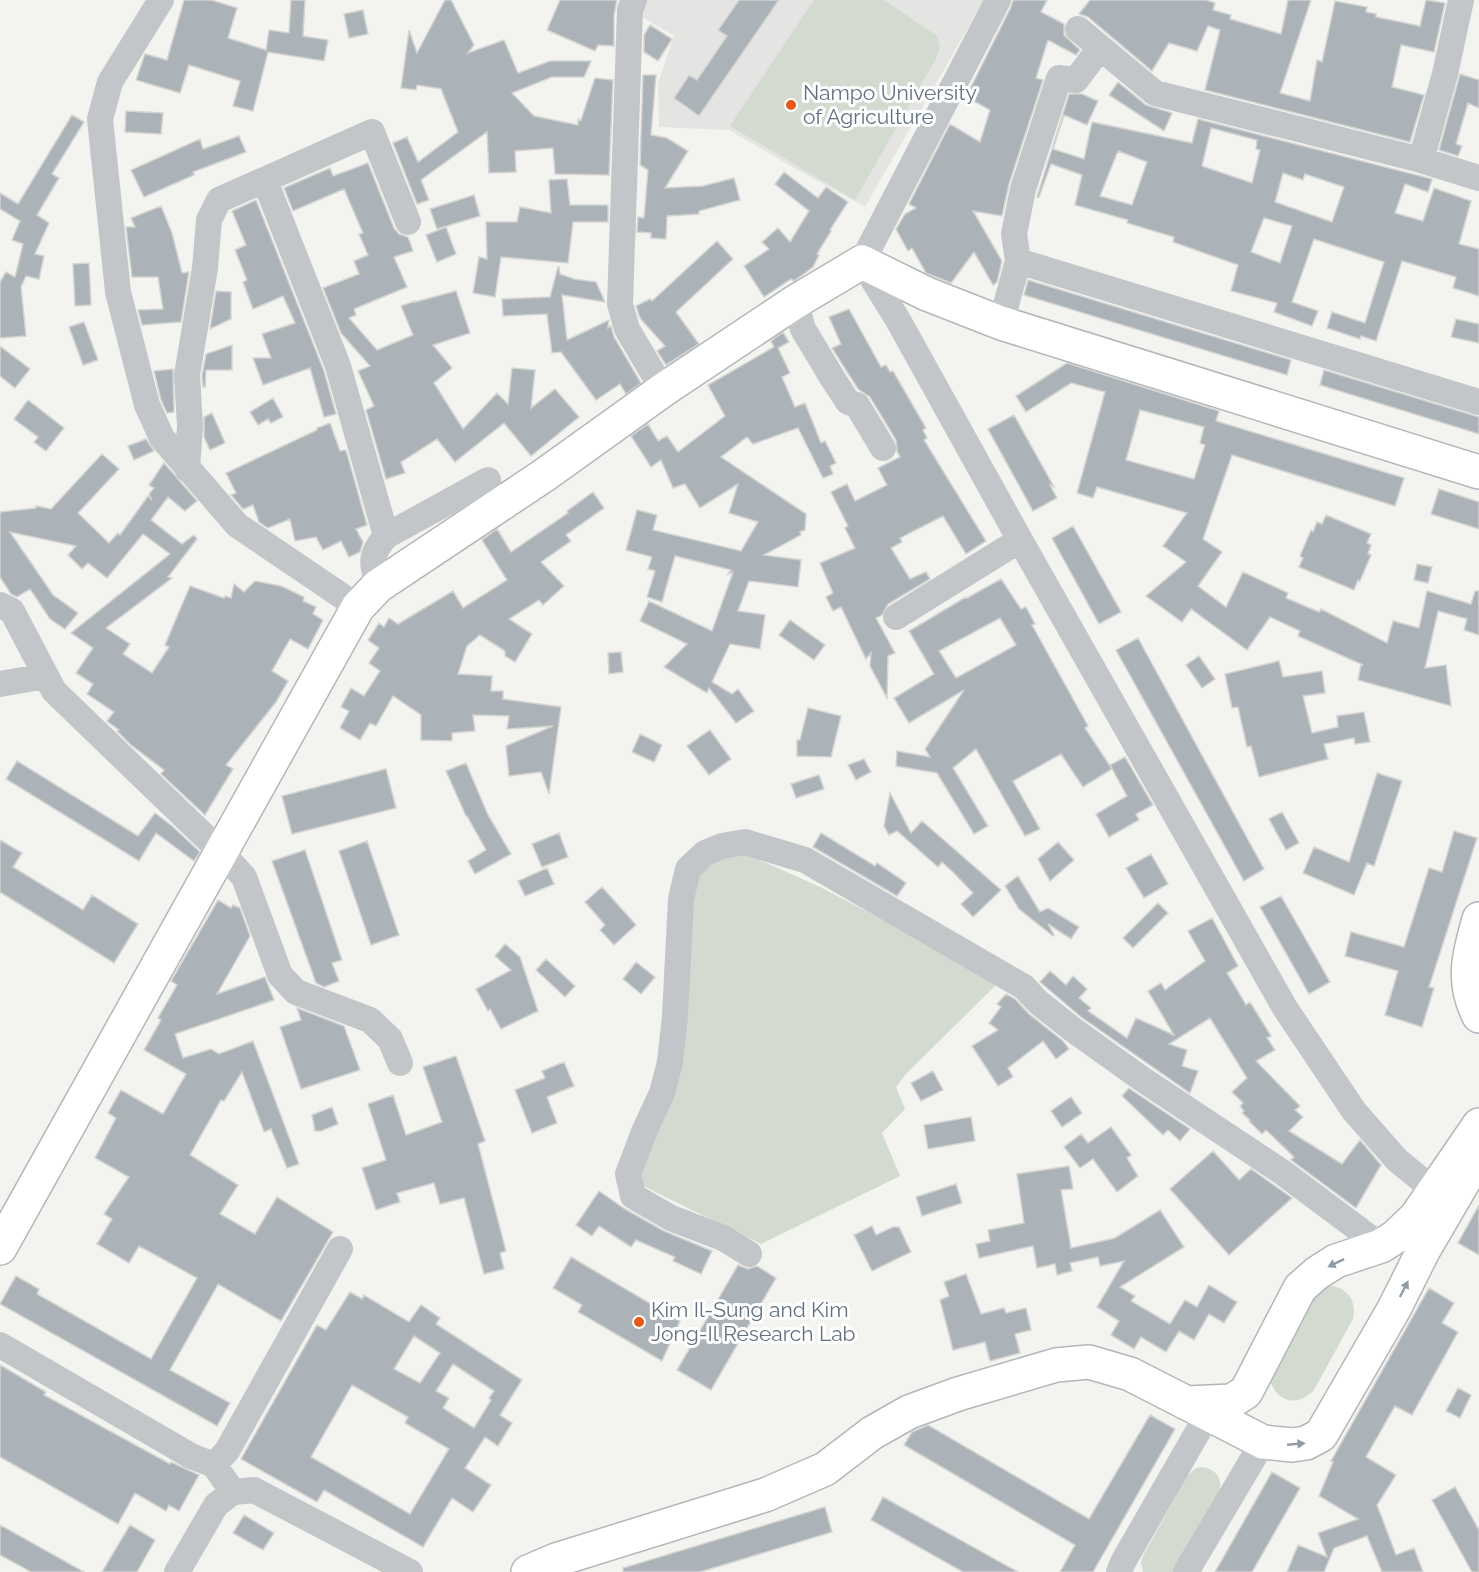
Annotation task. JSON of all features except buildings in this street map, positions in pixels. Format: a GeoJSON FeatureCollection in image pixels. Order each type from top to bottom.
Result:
{"type":"FeatureCollection","features":[{"type":"Feature","properties":{"kind":"main road"},"geometry":{"type":"LineString","coordinates":[[0,1248],[221,852],[368,596],[543,476],[663,390],[795,302],[862,262],[927,294],[1001,323],[1479,472]]}},
{"type":"Feature","properties":{"kind":"main road"},"geometry":{"type":"LineString","coordinates":[[1479,919],[1469,951],[1468,972],[1469,993],[1479,1016]]}},
{"type":"Feature","properties":{"kind":"main road"},"geometry":{"type":"LineString","coordinates":[[550,1568],[765,1495],[825,1469],[872,1433],[909,1412],[958,1394],[1056,1365],[1089,1362],[1130,1374],[1263,1442],[1292,1445],[1306,1443],[1322,1435],[1394,1309],[1423,1251],[1444,1197],[1479,1125]]}},
{"type":"Feature","properties":{"kind":"main road"},"geometry":{"type":"LineString","coordinates":[[1196,1408],[1232,1401],[1246,1392],[1300,1288],[1317,1273],[1336,1261],[1381,1246],[1395,1237],[1416,1217],[1444,1197],[1479,1155]]}},
{"type":"Feature","properties":{"kind":"street"},"geometry":{"type":"LineString","coordinates":[[161,0],[110,82],[100,119],[118,292],[147,405],[162,438],[237,525],[368,596],[372,561],[386,536],[488,480]]}},
{"type":"Feature","properties":{"kind":"street"},"geometry":{"type":"LineString","coordinates":[[634,0],[630,10],[620,304],[627,329],[663,390]]}},
{"type":"Feature","properties":{"kind":"street"},"geometry":{"type":"LineString","coordinates":[[998,0],[862,262],[898,320],[1285,1008],[1354,1111],[1397,1160],[1444,1197]]}},
{"type":"Feature","properties":{"kind":"street"},"geometry":{"type":"LineString","coordinates":[[1421,160],[1445,74],[1461,0]]}},
{"type":"Feature","properties":{"kind":"street"},"geometry":{"type":"LineString","coordinates":[[1078,29],[1155,93],[1421,160],[1479,178]]}},
{"type":"Feature","properties":{"kind":"street"},"geometry":{"type":"LineString","coordinates":[[1001,323],[1018,261],[1014,234],[1023,189],[1051,100],[1059,78],[1076,80],[1100,48]]}},
{"type":"Feature","properties":{"kind":"street"},"geometry":{"type":"LineString","coordinates":[[187,469],[190,426],[187,375],[205,268],[210,220],[219,200],[372,132],[408,222]]}},
{"type":"Feature","properties":{"kind":"street"},"geometry":{"type":"LineString","coordinates":[[265,181],[338,366],[386,536]]}},
{"type":"Feature","properties":{"kind":"street"},"geometry":{"type":"LineString","coordinates":[[1018,261],[1479,402]]}},
{"type":"Feature","properties":{"kind":"street"},"geometry":{"type":"LineString","coordinates":[[795,302],[803,329],[833,379],[848,402],[857,405],[883,448]]}},
{"type":"Feature","properties":{"kind":"street"},"geometry":{"type":"LineString","coordinates":[[896,618],[1020,540]]}},
{"type":"Feature","properties":{"kind":"street"},"geometry":{"type":"LineString","coordinates":[[0,605],[12,611],[54,691],[244,877],[280,975],[296,992],[370,1020],[390,1039],[400,1063]]}},
{"type":"Feature","properties":{"kind":"street"},"geometry":{"type":"LineString","coordinates":[[0,684],[46,676]]}},
{"type":"Feature","properties":{"kind":"street"},"geometry":{"type":"LineString","coordinates":[[749,1254],[723,1238],[671,1218],[633,1197],[628,1174],[662,1093],[670,1062],[675,1017],[681,899],[688,869],[705,853],[722,846],[745,842],[805,860],[1024,987],[1038,1002],[1072,1029],[1142,1079],[1282,1172],[1381,1246]]}},
{"type":"Feature","properties":{"kind":"street"},"geometry":{"type":"LineString","coordinates":[[214,1465],[227,1451],[340,1249]]}},
{"type":"Feature","properties":{"kind":"street"},"geometry":{"type":"LineString","coordinates":[[0,1345],[191,1456],[214,1465],[233,1492]]}},
{"type":"Feature","properties":{"kind":"street"},"geometry":{"type":"LineString","coordinates":[[1119,1572],[1196,1408]]}},
{"type":"Feature","properties":{"kind":"street"},"geometry":{"type":"LineString","coordinates":[[1186,1572],[1263,1442]]}},
{"type":"Feature","properties":{"kind":"street"},"geometry":{"type":"LineString","coordinates":[[177,1572],[216,1505],[233,1492],[254,1490],[410,1572]]}},
{"type":"Feature","properties":{"kind":"shaded area","name":"Nampo University of Agriculture"},"geometry":{"type":"Polygon","coordinates":[[[642,0],[984,0],[865,207],[729,130],[659,127],[658,83],[674,36],[639,15],[642,0]]]}},
{"type":"Feature","properties":{"kind":"shaded area"},"geometry":{"type":"Polygon","coordinates":[[[814,0],[884,0],[937,36],[940,48],[855,200],[730,126],[814,0]]]}},
{"type":"Feature","properties":{"kind":"shaded area"},"geometry":{"type":"Polygon","coordinates":[[[744,853],[820,887],[905,931],[997,984],[906,1074],[896,1087],[905,1109],[882,1133],[900,1176],[761,1244],[641,1185],[644,1155],[691,888],[709,859],[744,853]]]}},
{"type":"Feature","properties":{"kind":"shaded area"},"geometry":{"type":"Polygon","coordinates":[[[1329,1285],[1341,1289],[1350,1296],[1354,1307],[1353,1319],[1314,1390],[1299,1400],[1286,1399],[1275,1390],[1269,1374],[1311,1295],[1329,1285]]]}},
{"type":"Feature","properties":{"kind":"shaded area"},"geometry":{"type":"Polygon","coordinates":[[[1196,1468],[1212,1470],[1218,1476],[1219,1494],[1176,1572],[1143,1572],[1141,1562],[1144,1554],[1187,1476],[1196,1468]]]}},
{"type":"Feature","properties":{"kind":"place","name":"Nampo University of Agriculture"},"geometry":{"type":"Point","coordinates":[791,105]}},
{"type":"Feature","properties":{"kind":"place","name":"Kim Il-Sung and Kim Jong-Il Research Lab"},"geometry":{"type":"Point","coordinates":[639,1322]}}]}
